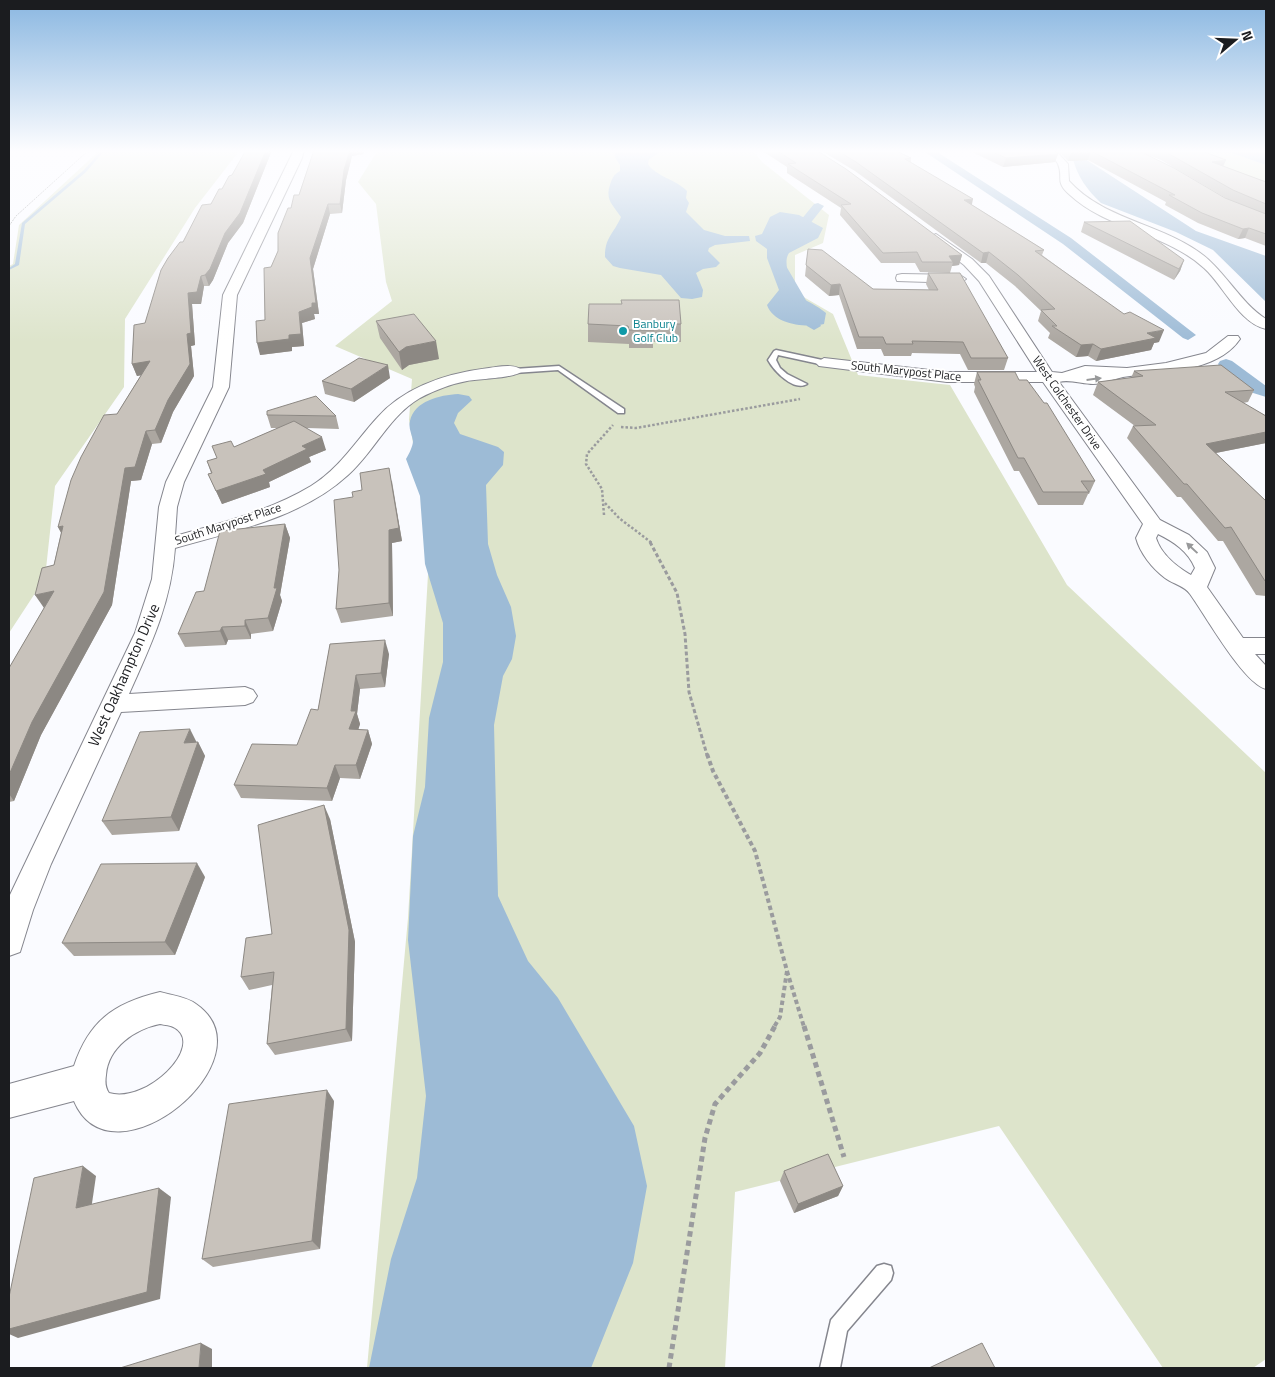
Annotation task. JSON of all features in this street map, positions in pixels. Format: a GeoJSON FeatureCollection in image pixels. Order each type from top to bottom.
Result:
{"type":"FeatureCollection","features":[{"type":"Feature","properties":{"kind":"street","name":"West Oakhampton Drive"},"geometry":{"type":"LineString","coordinates":[[9,942],[18,910],[37,864],[155,607],[162,579],[168,507],[174,482],[221,387],[230,295],[269,214]]}},
{"type":"Feature","properties":{"kind":"street"},"geometry":{"type":"LineString","coordinates":[[1113,214],[1160,234],[1194,254],[1215,271],[1240,304],[1254,331]]}},
{"type":"Feature","properties":{"kind":"street","name":"West Colchester Drive"},"geometry":{"type":"LineString","coordinates":[[920,227],[968,262],[984,279],[1048,378],[1153,524],[1182,539],[1200,556],[1205,568],[1196,587]]}},
{"type":"Feature","properties":{"kind":"street"},"geometry":{"type":"LineString","coordinates":[[902,278],[984,279]]}},
{"type":"Feature","properties":{"kind":"street","name":"South Marypost Place"},"geometry":{"type":"LineString","coordinates":[[824,363],[870,367],[920,375],[1048,378],[1066,376],[1074,371],[1102,370],[1119,373],[1210,356],[1254,331]]}},
{"type":"Feature","properties":{"kind":"street","name":"South Marypost Place"},"geometry":{"type":"LineString","coordinates":[[165,545],[266,514],[314,492],[349,465],[389,414],[418,394],[456,378],[514,370]]}},
{"type":"Feature","properties":{"kind":"street"},"geometry":{"type":"LineString","coordinates":[[1153,524],[1146,538],[1149,549],[1172,573],[1196,587],[1237,646],[1266,681]]}},
{"type":"Feature","properties":{"kind":"street"},"geometry":{"type":"LineString","coordinates":[[1237,646],[1266,646]]}},
{"type":"Feature","properties":{"kind":"street"},"geometry":{"type":"LineString","coordinates":[[112,704],[245,696]]}},
{"type":"Feature","properties":{"kind":"street"},"geometry":{"type":"LineString","coordinates":[[9,1101],[87,1080]]}},
{"type":"Feature","properties":{"kind":"lane"},"geometry":{"type":"LineString","coordinates":[[803,384],[786,378],[776,370],[772,360],[776,352],[824,363]]}},
{"type":"Feature","properties":{"kind":"lane"},"geometry":{"type":"LineString","coordinates":[[514,370],[559,368],[621,411]]}},
{"type":"Feature","properties":{"kind":"lane"},"geometry":{"type":"LineString","coordinates":[[830,1368],[838,1327],[884,1273]]}},
{"type":"Feature","properties":{"kind":"path"},"geometry":{"type":"LineString","coordinates":[[9,226],[18,214]]}},
{"type":"Feature","properties":{"kind":"path"},"geometry":{"type":"LineString","coordinates":[[613,425],[636,428],[807,398]]}},
{"type":"Feature","properties":{"kind":"path"},"geometry":{"type":"LineString","coordinates":[[610,420],[613,425]]}},
{"type":"Feature","properties":{"kind":"path"},"geometry":{"type":"LineString","coordinates":[[604,515],[605,503],[602,489],[586,464],[587,454],[613,425]]}},
{"type":"Feature","properties":{"kind":"path"},"geometry":{"type":"LineString","coordinates":[[605,503],[619,518],[653,544],[677,593],[684,634],[689,692],[699,732],[712,771],[755,851],[787,971],[844,1157]]}},
{"type":"Feature","properties":{"kind":"path"},"geometry":{"type":"LineString","coordinates":[[669,1368],[705,1138],[715,1104],[760,1053],[780,1017],[787,971]]}},
{"type":"Feature","properties":{"kind":"green space"},"geometry":{"type":"Polygon","coordinates":[[[31,214],[191,214],[125,319],[124,387],[55,486],[45,578],[9,633],[9,266],[13,264],[19,225],[31,214]]]}},
{"type":"Feature","properties":{"kind":"green space"},"geometry":{"type":"Polygon","coordinates":[[[377,214],[829,215],[823,243],[795,255],[795,292],[833,314],[858,375],[950,385],[1067,585],[1266,773],[1266,1359],[1253,1368],[1163,1368],[999,1126],[735,1192],[725,1368],[367,1368],[408,918],[430,540],[409,420],[412,379],[335,346],[392,301],[386,282],[377,214]]]}},
{"type":"Feature","properties":{"kind":"water"},"geometry":{"type":"Polygon","coordinates":[[[619,214],[688,214],[704,230],[725,236],[749,236],[750,241],[715,245],[709,248],[708,251],[720,263],[716,267],[703,269],[696,273],[703,290],[702,297],[692,299],[681,298],[661,275],[613,266],[605,257],[608,240],[621,217],[619,214]]]}},
{"type":"Feature","properties":{"kind":"water"},"geometry":{"type":"Polygon","coordinates":[[[775,214],[799,215],[823,228],[818,238],[789,253],[786,262],[792,288],[800,297],[826,313],[824,324],[808,326],[783,321],[771,312],[767,305],[779,290],[767,258],[767,249],[756,241],[755,236],[762,234],[770,217],[775,214]]]}},
{"type":"Feature","properties":{"kind":"water"},"geometry":{"type":"Polygon","coordinates":[[[1130,214],[1170,214],[1196,231],[1266,256],[1266,302],[1213,250],[1176,232],[1130,214]]]}},
{"type":"Feature","properties":{"kind":"water"},"geometry":{"type":"Polygon","coordinates":[[[458,394],[469,396],[472,400],[458,413],[454,423],[460,434],[498,447],[504,452],[503,465],[486,485],[488,544],[497,575],[511,607],[516,636],[512,659],[503,676],[494,725],[498,896],[528,961],[558,998],[634,1126],[647,1186],[633,1263],[591,1368],[369,1368],[391,1259],[417,1178],[426,1096],[408,940],[413,836],[425,787],[429,718],[443,662],[443,623],[425,564],[420,496],[406,459],[413,443],[409,426],[412,414],[422,404],[443,396],[458,394]]]}},
{"type":"Feature","properties":{"kind":"building"},"geometry":{"type":"Polygon","coordinates":[[[197,214],[239,214],[225,233],[210,269],[205,275],[201,276],[197,292],[188,293],[191,333],[187,334],[190,364],[168,400],[155,430],[146,431],[135,467],[125,468],[104,592],[32,722],[9,775],[9,668],[54,591],[35,595],[42,568],[54,565],[63,526],[58,527],[71,480],[81,457],[104,415],[117,414],[150,361],[132,364],[134,325],[145,323],[161,270],[180,242],[183,242],[197,214]]]}},
{"type":"Feature","properties":{"kind":"building"},"geometry":{"type":"Polygon","coordinates":[[[285,214],[325,214],[310,258],[316,303],[312,303],[312,307],[299,312],[301,334],[289,335],[289,339],[257,343],[256,321],[265,320],[264,268],[271,267],[278,251],[278,233],[285,214]]]}},
{"type":"Feature","properties":{"kind":"building"},"geometry":{"type":"Polygon","coordinates":[[[849,214],[907,214],[962,255],[949,256],[953,262],[922,262],[917,252],[883,253],[849,214]]]}},
{"type":"Feature","properties":{"kind":"building"},"geometry":{"type":"Polygon","coordinates":[[[929,214],[987,214],[1044,250],[1035,251],[1124,314],[1130,312],[1164,330],[1147,333],[1156,338],[1101,349],[1093,344],[1081,345],[1052,326],[1057,326],[1041,310],[1055,309],[1018,275],[989,252],[983,253],[929,214]]]}},
{"type":"Feature","properties":{"kind":"building"},"geometry":{"type":"Polygon","coordinates":[[[1205,214],[1266,214],[1266,234],[1249,228],[1243,229],[1205,214]]]}},
{"type":"Feature","properties":{"kind":"building"},"geometry":{"type":"Polygon","coordinates":[[[1130,221],[1184,260],[1179,269],[1084,222],[1130,221]]]}},
{"type":"Feature","properties":{"kind":"building"},"geometry":{"type":"Polygon","coordinates":[[[808,249],[822,250],[873,289],[938,290],[928,273],[960,273],[1008,358],[971,358],[963,342],[912,341],[913,344],[886,344],[883,337],[859,337],[840,284],[831,285],[806,265],[808,249]]]}},
{"type":"Feature","properties":{"kind":"building"},"geometry":{"type":"Polygon","coordinates":[[[621,300],[679,300],[681,324],[653,324],[654,330],[629,330],[628,326],[588,324],[589,304],[622,304],[621,300]]]}},
{"type":"Feature","properties":{"kind":"building"},"geometry":{"type":"Polygon","coordinates":[[[414,314],[436,341],[406,347],[399,352],[376,321],[414,314]]]}},
{"type":"Feature","properties":{"kind":"building"},"geometry":{"type":"Polygon","coordinates":[[[359,358],[388,365],[351,389],[322,381],[359,358]]]}},
{"type":"Feature","properties":{"kind":"building"},"geometry":{"type":"Polygon","coordinates":[[[1221,365],[1254,390],[1225,392],[1266,416],[1266,432],[1206,444],[1266,501],[1266,581],[1231,527],[1225,528],[1133,426],[1156,425],[1098,382],[1143,376],[1134,371],[1221,365]]]}},
{"type":"Feature","properties":{"kind":"building"},"geometry":{"type":"Polygon","coordinates":[[[977,372],[1015,372],[1019,380],[1027,380],[1044,403],[1047,403],[1095,481],[1081,481],[1089,492],[1043,492],[1024,458],[1018,458],[978,380],[981,380],[977,372]]]}},
{"type":"Feature","properties":{"kind":"building"},"geometry":{"type":"Polygon","coordinates":[[[316,396],[336,416],[267,415],[267,411],[316,396]]]}},
{"type":"Feature","properties":{"kind":"building"},"geometry":{"type":"Polygon","coordinates":[[[294,421],[322,437],[302,446],[307,449],[263,470],[266,474],[216,491],[208,474],[212,473],[207,461],[217,458],[212,446],[231,441],[234,447],[294,421]]]}},
{"type":"Feature","properties":{"kind":"building"},"geometry":{"type":"Polygon","coordinates":[[[389,468],[399,528],[389,530],[389,603],[336,609],[339,570],[334,500],[353,497],[352,492],[362,490],[360,473],[389,468]]]}},
{"type":"Feature","properties":{"kind":"building"},"geometry":{"type":"Polygon","coordinates":[[[285,524],[274,588],[277,588],[268,618],[245,620],[245,626],[222,627],[220,631],[178,634],[196,592],[204,591],[220,531],[285,524]]]}},
{"type":"Feature","properties":{"kind":"building"},"geometry":{"type":"Polygon","coordinates":[[[385,640],[381,673],[356,675],[351,711],[356,711],[349,729],[368,730],[356,765],[335,765],[327,788],[234,785],[252,744],[297,745],[311,709],[318,710],[330,644],[385,640]]]}},
{"type":"Feature","properties":{"kind":"building"},"geometry":{"type":"Polygon","coordinates":[[[190,729],[184,743],[198,742],[171,817],[102,821],[140,732],[190,729]]]}},
{"type":"Feature","properties":{"kind":"building"},"geometry":{"type":"Polygon","coordinates":[[[324,805],[349,930],[346,1029],[267,1044],[274,972],[241,977],[246,938],[272,934],[258,825],[324,805]]]}},
{"type":"Feature","properties":{"kind":"building"},"geometry":{"type":"Polygon","coordinates":[[[197,863],[165,942],[62,943],[101,864],[197,863]]]}},
{"type":"Feature","properties":{"kind":"building"},"geometry":{"type":"Polygon","coordinates":[[[327,1090],[312,1241],[202,1259],[229,1104],[327,1090]]]}},
{"type":"Feature","properties":{"kind":"building"},"geometry":{"type":"Polygon","coordinates":[[[828,1154],[843,1186],[798,1204],[784,1171],[828,1154]]]}},
{"type":"Feature","properties":{"kind":"building"},"geometry":{"type":"Polygon","coordinates":[[[83,1166],[76,1208],[159,1188],[147,1292],[9,1329],[9,1297],[34,1178],[83,1166]]]}},
{"type":"Feature","properties":{"kind":"building"},"geometry":{"type":"Polygon","coordinates":[[[201,1343],[199,1368],[120,1368],[201,1343]]]}},
{"type":"Feature","properties":{"kind":"building"},"geometry":{"type":"Polygon","coordinates":[[[982,1343],[995,1368],[929,1368],[982,1343]]]}},
{"type":"Feature","properties":{"kind":"waterway"},"geometry":{"type":"LineString","coordinates":[[9,269],[17,265],[23,224],[34,214]]}},
{"type":"Feature","properties":{"kind":"waterway"},"geometry":{"type":"LineString","coordinates":[[811,214],[775,259],[814,326]]}},
{"type":"Feature","properties":{"kind":"waterway"},"geometry":{"type":"LineString","coordinates":[[1026,214],[1067,241],[1188,335]]}},
{"type":"Feature","properties":{"kind":"waterway"},"geometry":{"type":"LineString","coordinates":[[1226,364],[1256,388],[1266,392]]}},
{"type":"Feature","properties":{"kind":"place","name":"Banbury Golf Club"},"geometry":{"type":"Point","coordinates":[623,331]}}]}
